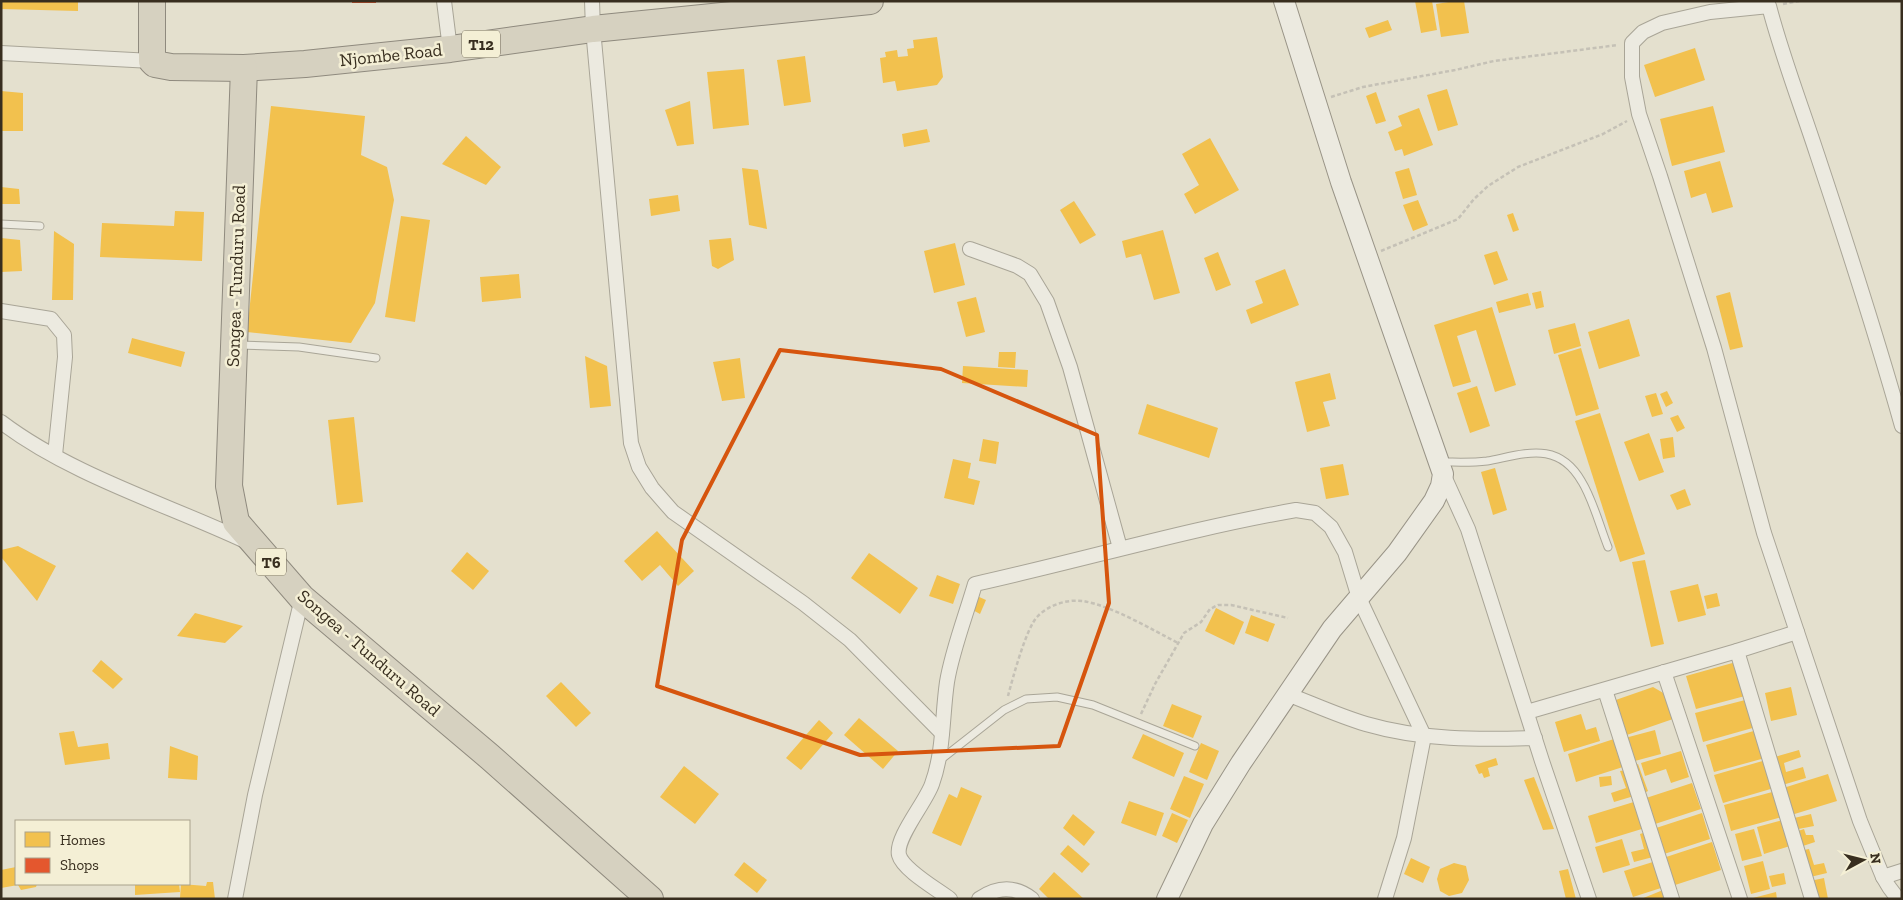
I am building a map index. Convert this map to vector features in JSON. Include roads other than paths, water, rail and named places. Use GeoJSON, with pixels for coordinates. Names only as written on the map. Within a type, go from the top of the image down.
{"type":"FeatureCollection","features":[{"type":"Feature","properties":{"kind":"highway"},"geometry":{"type":"LineString","coordinates":[[152,1],[152,61]]}},
{"type":"Feature","properties":{"kind":"highway","name":"Njombe Road"},"geometry":{"type":"LineString","coordinates":[[152,61],[160,66],[244,68],[305,64],[450,48],[757,6],[870,1]]}},
{"type":"Feature","properties":{"kind":"highway","name":"Songea - Tunduru Road"},"geometry":{"type":"LineString","coordinates":[[244,68],[229,486],[236,522],[302,598],[490,757],[650,899]]}},
{"type":"Feature","properties":{"kind":"street"},"geometry":{"type":"LineString","coordinates":[[444,1],[450,48]]}},
{"type":"Feature","properties":{"kind":"street"},"geometry":{"type":"LineString","coordinates":[[592,1],[592,29],[631,443],[639,467],[652,488],[673,512],[802,603],[850,640],[942,733]]}},
{"type":"Feature","properties":{"kind":"street"},"geometry":{"type":"LineString","coordinates":[[1284,1],[1317,101],[1325,133],[1440,468],[1468,529],[1589,899]]}},
{"type":"Feature","properties":{"kind":"street"},"geometry":{"type":"LineString","coordinates":[[1898,899],[1883,877],[1854,803],[1764,533],[1714,348],[1640,114],[1632,77],[1632,43],[1643,32],[1662,23],[1710,12],[1769,6],[1797,99],[1871,317],[1902,426]]}},
{"type":"Feature","properties":{"kind":"street"},"geometry":{"type":"LineString","coordinates":[[1,53],[152,61]]}},
{"type":"Feature","properties":{"kind":"street"},"geometry":{"type":"LineString","coordinates":[[970,249],[1017,266],[1030,274],[1047,302],[1070,367],[1120,548]]}},
{"type":"Feature","properties":{"kind":"street"},"geometry":{"type":"LineString","coordinates":[[1,311],[51,319],[64,335],[65,357],[56,455]]}},
{"type":"Feature","properties":{"kind":"street"},"geometry":{"type":"LineString","coordinates":[[1,422],[18,434],[93,476],[257,547]]}},
{"type":"Feature","properties":{"kind":"street"},"geometry":{"type":"LineString","coordinates":[[1167,899],[1203,824],[1287,694],[1332,630],[1397,554],[1434,501],[1441,486],[1440,468]]}},
{"type":"Feature","properties":{"kind":"street"},"geometry":{"type":"LineString","coordinates":[[950,899],[904,864],[899,856],[898,847],[900,840],[932,785],[938,762],[947,681],[975,584],[1120,548],[1296,510],[1315,513],[1331,527],[1345,552],[1359,598],[1424,736],[1404,838],[1385,899]]}},
{"type":"Feature","properties":{"kind":"street"},"geometry":{"type":"LineString","coordinates":[[235,899],[255,795],[302,598]]}},
{"type":"Feature","properties":{"kind":"street"},"geometry":{"type":"LineString","coordinates":[[1527,712],[1797,632]]}},
{"type":"Feature","properties":{"kind":"street"},"geometry":{"type":"LineString","coordinates":[[1736,651],[1812,899]]}},
{"type":"Feature","properties":{"kind":"street"},"geometry":{"type":"LineString","coordinates":[[1664,672],[1740,899]]}},
{"type":"Feature","properties":{"kind":"street"},"geometry":{"type":"LineString","coordinates":[[1605,690],[1672,899]]}},
{"type":"Feature","properties":{"kind":"street"},"geometry":{"type":"LineString","coordinates":[[1287,694],[1366,724],[1424,736],[1472,740],[1535,738]]}},
{"type":"Feature","properties":{"kind":"street"},"geometry":{"type":"LineString","coordinates":[[1883,877],[1902,871]]}},
{"type":"Feature","properties":{"kind":"street"},"geometry":{"type":"LineString","coordinates":[[979,899],[988,893],[1003,888],[1025,893],[1032,899]]}},
{"type":"Feature","properties":{"kind":"lane"},"geometry":{"type":"LineString","coordinates":[[1,224],[40,226]]}},
{"type":"Feature","properties":{"kind":"lane"},"geometry":{"type":"LineString","coordinates":[[234,345],[299,347],[376,358]]}},
{"type":"Feature","properties":{"kind":"lane"},"geometry":{"type":"LineString","coordinates":[[1440,468],[1531,453],[1545,452],[1555,456],[1568,466],[1582,482],[1608,546]]}},
{"type":"Feature","properties":{"kind":"lane"},"geometry":{"type":"LineString","coordinates":[[938,762],[1004,710],[1026,699],[1057,697],[1093,705],[1195,746]]}}]}
